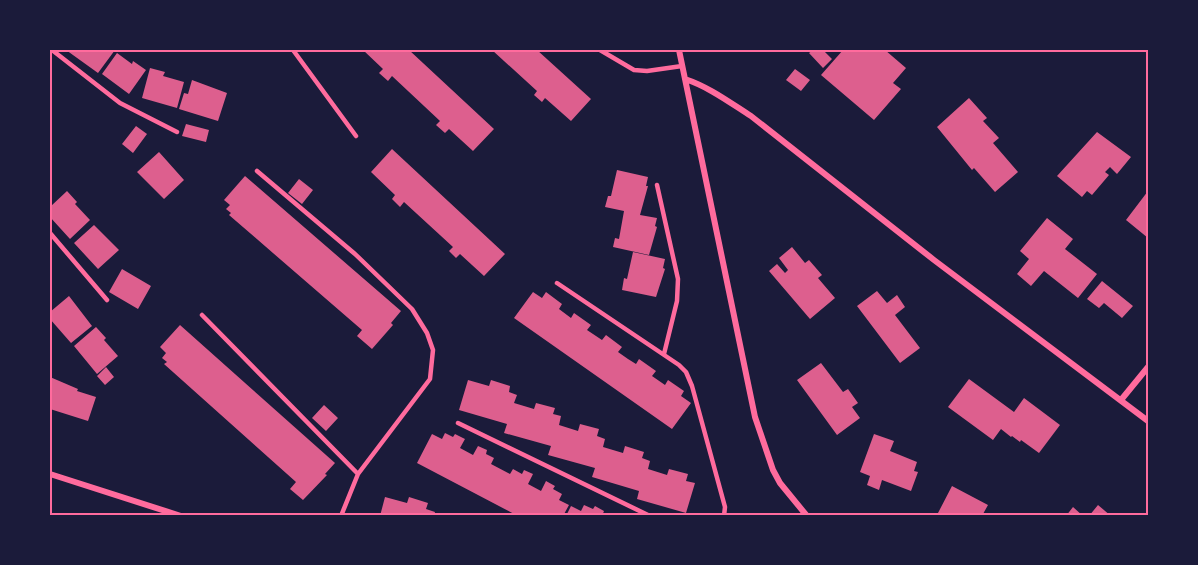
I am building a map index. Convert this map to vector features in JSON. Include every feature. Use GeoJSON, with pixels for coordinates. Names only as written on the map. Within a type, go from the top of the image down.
{"type":"FeatureCollection","features":[{"type":"Feature","properties":{"kind":"street"},"geometry":{"type":"LineString","coordinates":[[679,50],[755,417],[780,483],[807,516]]}},
{"type":"Feature","properties":{"kind":"street"},"geometry":{"type":"LineString","coordinates":[[685,79],[722,96],[751,116],[933,260],[1149,422]]}},
{"type":"Feature","properties":{"kind":"street"},"geometry":{"type":"LineString","coordinates":[[1121,400],[1149,367]]}},
{"type":"Feature","properties":{"kind":"street"},"geometry":{"type":"LineString","coordinates":[[50,474],[181,516]]}},
{"type":"Feature","properties":{"kind":"lane"},"geometry":{"type":"LineString","coordinates":[[52,50],[120,103],[177,132]]}},
{"type":"Feature","properties":{"kind":"lane"},"geometry":{"type":"LineString","coordinates":[[293,50],[356,136]]}},
{"type":"Feature","properties":{"kind":"lane"},"geometry":{"type":"LineString","coordinates":[[600,50],[634,70],[647,71],[682,66]]}},
{"type":"Feature","properties":{"kind":"lane"},"geometry":{"type":"LineString","coordinates":[[257,171],[355,254],[412,309],[427,333],[433,350],[430,378],[358,474],[340,516]]}},
{"type":"Feature","properties":{"kind":"lane"},"geometry":{"type":"LineString","coordinates":[[657,184],[678,279],[677,301],[664,354]]}},
{"type":"Feature","properties":{"kind":"lane"},"geometry":{"type":"LineString","coordinates":[[50,233],[107,300]]}},
{"type":"Feature","properties":{"kind":"lane"},"geometry":{"type":"LineString","coordinates":[[557,283],[664,354],[686,372],[692,386],[724,507],[724,516]]}},
{"type":"Feature","properties":{"kind":"lane"},"geometry":{"type":"LineString","coordinates":[[201,315],[358,474]]}},
{"type":"Feature","properties":{"kind":"lane"},"geometry":{"type":"LineString","coordinates":[[458,423],[650,516]]}},
{"type":"Feature","properties":{"kind":"building"},"geometry":{"type":"Polygon","coordinates":[[[66,50],[115,50],[98,73],[66,50]]]}},
{"type":"Feature","properties":{"kind":"building"},"geometry":{"type":"Polygon","coordinates":[[[363,50],[409,50],[494,129],[473,151],[449,129],[445,133],[436,125],[440,121],[392,76],[388,81],[379,73],[383,69],[363,50]]]}},
{"type":"Feature","properties":{"kind":"building"},"geometry":{"type":"Polygon","coordinates":[[[492,50],[537,50],[591,99],[571,121],[545,98],[542,102],[534,95],[537,91],[492,50]]]}},
{"type":"Feature","properties":{"kind":"building"},"geometry":{"type":"Polygon","coordinates":[[[813,50],[823,50],[832,59],[823,68],[809,53],[813,50]]]}},
{"type":"Feature","properties":{"kind":"building"},"geometry":{"type":"Polygon","coordinates":[[[843,50],[885,50],[906,68],[893,83],[901,89],[874,120],[821,75],[843,50]]]}},
{"type":"Feature","properties":{"kind":"building"},"geometry":{"type":"Polygon","coordinates":[[[117,53],[132,64],[133,61],[146,70],[129,94],[102,74],[117,53]]]}},
{"type":"Feature","properties":{"kind":"building"},"geometry":{"type":"Polygon","coordinates":[[[150,68],[165,72],[163,76],[184,82],[177,108],[142,98],[150,68]]]}},
{"type":"Feature","properties":{"kind":"building"},"geometry":{"type":"Polygon","coordinates":[[[795,69],[810,80],[801,91],[786,80],[795,69]]]}},
{"type":"Feature","properties":{"kind":"building"},"geometry":{"type":"Polygon","coordinates":[[[192,80],[227,93],[218,121],[179,109],[184,93],[188,94],[192,80]]]}},
{"type":"Feature","properties":{"kind":"building"},"geometry":{"type":"Polygon","coordinates":[[[969,98],[987,118],[983,121],[999,138],[993,143],[1018,172],[995,192],[974,168],[972,170],[937,127],[969,98]]]}},
{"type":"Feature","properties":{"kind":"building"},"geometry":{"type":"Polygon","coordinates":[[[186,124],[209,130],[206,142],[182,136],[186,124]]]}},
{"type":"Feature","properties":{"kind":"building"},"geometry":{"type":"Polygon","coordinates":[[[136,126],[147,134],[133,153],[122,144],[136,126]]]}},
{"type":"Feature","properties":{"kind":"building"},"geometry":{"type":"Polygon","coordinates":[[[1097,132],[1131,157],[1117,174],[1110,167],[1105,172],[1109,175],[1092,195],[1087,191],[1082,197],[1057,176],[1097,132]]]}},
{"type":"Feature","properties":{"kind":"building"},"geometry":{"type":"Polygon","coordinates":[[[392,149],[505,254],[484,276],[460,254],[456,258],[449,251],[453,247],[404,202],[400,207],[392,199],[395,195],[371,172],[392,149]]]}},
{"type":"Feature","properties":{"kind":"building"},"geometry":{"type":"Polygon","coordinates":[[[159,152],[184,180],[164,199],[137,172],[159,152]]]}},
{"type":"Feature","properties":{"kind":"building"},"geometry":{"type":"Polygon","coordinates":[[[617,170],[648,177],[646,186],[648,186],[640,215],[657,218],[655,226],[657,227],[649,255],[613,247],[615,238],[619,239],[624,211],[605,207],[608,196],[611,196],[617,170]]]}},
{"type":"Feature","properties":{"kind":"building"},"geometry":{"type":"Polygon","coordinates":[[[245,176],[401,311],[391,323],[393,325],[372,349],[357,336],[362,330],[229,215],[231,213],[226,209],[230,205],[224,200],[245,176]]]}},
{"type":"Feature","properties":{"kind":"building"},"geometry":{"type":"Polygon","coordinates":[[[299,179],[313,190],[302,204],[288,193],[299,179]]]}},
{"type":"Feature","properties":{"kind":"building"},"geometry":{"type":"Polygon","coordinates":[[[67,191],[77,202],[75,204],[90,220],[70,239],[50,217],[50,207],[67,191]]]}},
{"type":"Feature","properties":{"kind":"building"},"geometry":{"type":"Polygon","coordinates":[[[1148,191],[1148,238],[1126,220],[1148,191]]]}},
{"type":"Feature","properties":{"kind":"building"},"geometry":{"type":"Polygon","coordinates":[[[1047,218],[1073,239],[1065,249],[1097,274],[1078,298],[1044,271],[1031,286],[1017,274],[1029,259],[1020,251],[1047,218]]]}},
{"type":"Feature","properties":{"kind":"building"},"geometry":{"type":"Polygon","coordinates":[[[94,225],[119,250],[98,269],[74,243],[94,225]]]}},
{"type":"Feature","properties":{"kind":"building"},"geometry":{"type":"Polygon","coordinates":[[[792,247],[805,263],[809,260],[822,275],[818,278],[835,298],[810,319],[769,271],[777,264],[785,273],[788,270],[779,258],[792,247]]]}},
{"type":"Feature","properties":{"kind":"building"},"geometry":{"type":"Polygon","coordinates":[[[633,252],[665,259],[663,268],[665,269],[656,297],[622,290],[633,252]]]}},
{"type":"Feature","properties":{"kind":"building"},"geometry":{"type":"Polygon","coordinates":[[[122,269],[151,286],[138,309],[109,292],[122,269]]]}},
{"type":"Feature","properties":{"kind":"building"},"geometry":{"type":"Polygon","coordinates":[[[1102,281],[1133,306],[1122,318],[1104,303],[1099,308],[1087,299],[1102,281]]]}},
{"type":"Feature","properties":{"kind":"building"},"geometry":{"type":"Polygon","coordinates":[[[877,291],[887,303],[897,295],[905,307],[895,315],[920,348],[900,363],[857,306],[877,291]]]}},
{"type":"Feature","properties":{"kind":"building"},"geometry":{"type":"Polygon","coordinates":[[[533,292],[542,298],[546,292],[562,304],[559,309],[571,318],[574,313],[591,325],[587,330],[602,340],[606,335],[622,347],[618,352],[636,364],[639,359],[656,371],[652,376],[665,385],[668,380],[684,391],[681,396],[691,403],[672,429],[514,318],[533,292]]]}},
{"type":"Feature","properties":{"kind":"building"},"geometry":{"type":"Polygon","coordinates":[[[69,296],[92,326],[71,343],[50,319],[50,312],[69,296]]]}},
{"type":"Feature","properties":{"kind":"building"},"geometry":{"type":"Polygon","coordinates":[[[180,325],[335,463],[303,500],[290,489],[296,482],[164,364],[167,362],[162,358],[166,353],[160,347],[180,325]]]}},
{"type":"Feature","properties":{"kind":"building"},"geometry":{"type":"Polygon","coordinates":[[[96,327],[118,356],[97,374],[74,346],[96,327]]]}},
{"type":"Feature","properties":{"kind":"building"},"geometry":{"type":"Polygon","coordinates":[[[821,363],[843,392],[848,389],[858,403],[852,407],[860,418],[837,435],[797,380],[821,363]]]}},
{"type":"Feature","properties":{"kind":"building"},"geometry":{"type":"Polygon","coordinates":[[[106,367],[114,377],[105,385],[97,376],[106,367]]]}},
{"type":"Feature","properties":{"kind":"building"},"geometry":{"type":"Polygon","coordinates":[[[50,377],[78,389],[77,391],[96,397],[88,421],[50,409],[50,377]]]}},
{"type":"Feature","properties":{"kind":"building"},"geometry":{"type":"Polygon","coordinates":[[[969,379],[1014,412],[1024,398],[1060,425],[1039,453],[1001,429],[993,440],[948,407],[969,379]]]}},
{"type":"Feature","properties":{"kind":"building"},"geometry":{"type":"Polygon","coordinates":[[[468,380],[489,386],[491,380],[510,386],[509,392],[517,395],[514,403],[534,409],[536,403],[555,408],[553,414],[561,416],[559,425],[578,431],[580,424],[599,429],[597,436],[605,439],[603,447],[623,453],[625,446],[644,452],[642,458],[650,461],[648,469],[667,475],[669,469],[688,474],[686,481],[695,483],[686,513],[637,499],[639,491],[592,477],[595,468],[548,455],[551,446],[504,433],[507,424],[459,410],[468,380]]]}},
{"type":"Feature","properties":{"kind":"building"},"geometry":{"type":"Polygon","coordinates":[[[324,405],[338,418],[326,431],[312,418],[324,405]]]}},
{"type":"Feature","properties":{"kind":"building"},"geometry":{"type":"Polygon","coordinates":[[[445,433],[453,437],[455,434],[465,439],[460,448],[473,455],[478,446],[487,450],[486,454],[494,458],[491,464],[510,474],[513,469],[522,474],[524,470],[533,474],[528,484],[541,491],[546,481],[555,486],[553,489],[562,494],[559,500],[569,505],[563,516],[518,516],[417,463],[432,434],[442,439],[445,433]]]}},
{"type":"Feature","properties":{"kind":"building"},"geometry":{"type":"Polygon","coordinates":[[[874,434],[894,441],[890,451],[917,462],[914,471],[918,472],[911,491],[882,480],[879,490],[867,485],[870,476],[860,472],[874,434]]]}},
{"type":"Feature","properties":{"kind":"building"},"geometry":{"type":"Polygon","coordinates":[[[952,486],[988,505],[983,514],[986,516],[943,516],[938,513],[952,486]]]}},
{"type":"Feature","properties":{"kind":"building"},"geometry":{"type":"Polygon","coordinates":[[[385,497],[407,503],[409,497],[428,503],[426,509],[435,512],[434,516],[380,516],[385,497]]]}},
{"type":"Feature","properties":{"kind":"building"},"geometry":{"type":"Polygon","coordinates":[[[584,505],[593,509],[595,506],[604,511],[602,516],[566,516],[571,506],[581,511],[584,505]]]}},
{"type":"Feature","properties":{"kind":"building"},"geometry":{"type":"Polygon","coordinates":[[[1098,505],[1111,516],[1089,516],[1098,505]]]}},
{"type":"Feature","properties":{"kind":"building"},"geometry":{"type":"Polygon","coordinates":[[[1073,507],[1083,516],[1066,516],[1073,507]]]}}]}
